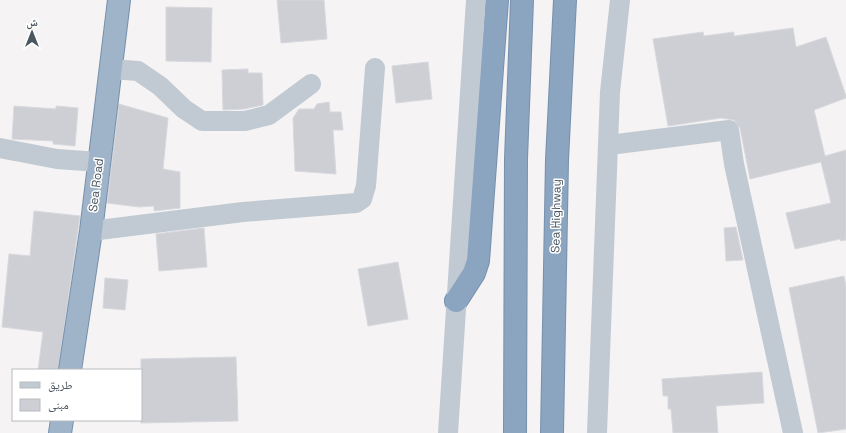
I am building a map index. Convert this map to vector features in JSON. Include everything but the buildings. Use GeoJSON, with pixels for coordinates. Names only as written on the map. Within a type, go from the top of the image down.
{"type":"FeatureCollection","features":[{"type":"Feature","properties":{"kind":"highway","name":"Sea Road"},"geometry":{"type":"LineString","coordinates":[[70,369],[91,231],[119,0]]}},
{"type":"Feature","properties":{"kind":"highway"},"geometry":{"type":"LineString","coordinates":[[456,301],[474,273],[478,261],[497,0]]}},
{"type":"Feature","properties":{"kind":"highway"},"geometry":{"type":"LineString","coordinates":[[515,433],[516,159],[522,0]]}},
{"type":"Feature","properties":{"kind":"highway","name":"Sea Highway"},"geometry":{"type":"LineString","coordinates":[[552,433],[557,160],[565,0]]}},
{"type":"Feature","properties":{"kind":"highway"},"geometry":{"type":"LineString","coordinates":[[553,384],[559,433]]}},
{"type":"Feature","properties":{"kind":"highway"},"geometry":{"type":"LineString","coordinates":[[60,433],[62,421]]}},
{"type":"Feature","properties":{"kind":"street"},"geometry":{"type":"LineString","coordinates":[[448,433],[476,0]]}},
{"type":"Feature","properties":{"kind":"street"},"geometry":{"type":"LineString","coordinates":[[597,433],[610,92],[620,0]]}},
{"type":"Feature","properties":{"kind":"street"},"geometry":{"type":"LineString","coordinates":[[91,231],[243,212],[356,203],[362,199],[365,193],[375,68]]}},
{"type":"Feature","properties":{"kind":"street"},"geometry":{"type":"LineString","coordinates":[[111,69],[138,71],[160,86],[184,109],[202,121],[245,121],[269,115],[311,84]]}},
{"type":"Feature","properties":{"kind":"street"},"geometry":{"type":"LineString","coordinates":[[609,145],[729,130],[734,164],[793,433]]}},
{"type":"Feature","properties":{"kind":"street"},"geometry":{"type":"LineString","coordinates":[[0,148],[57,159],[99,162]]}}]}
